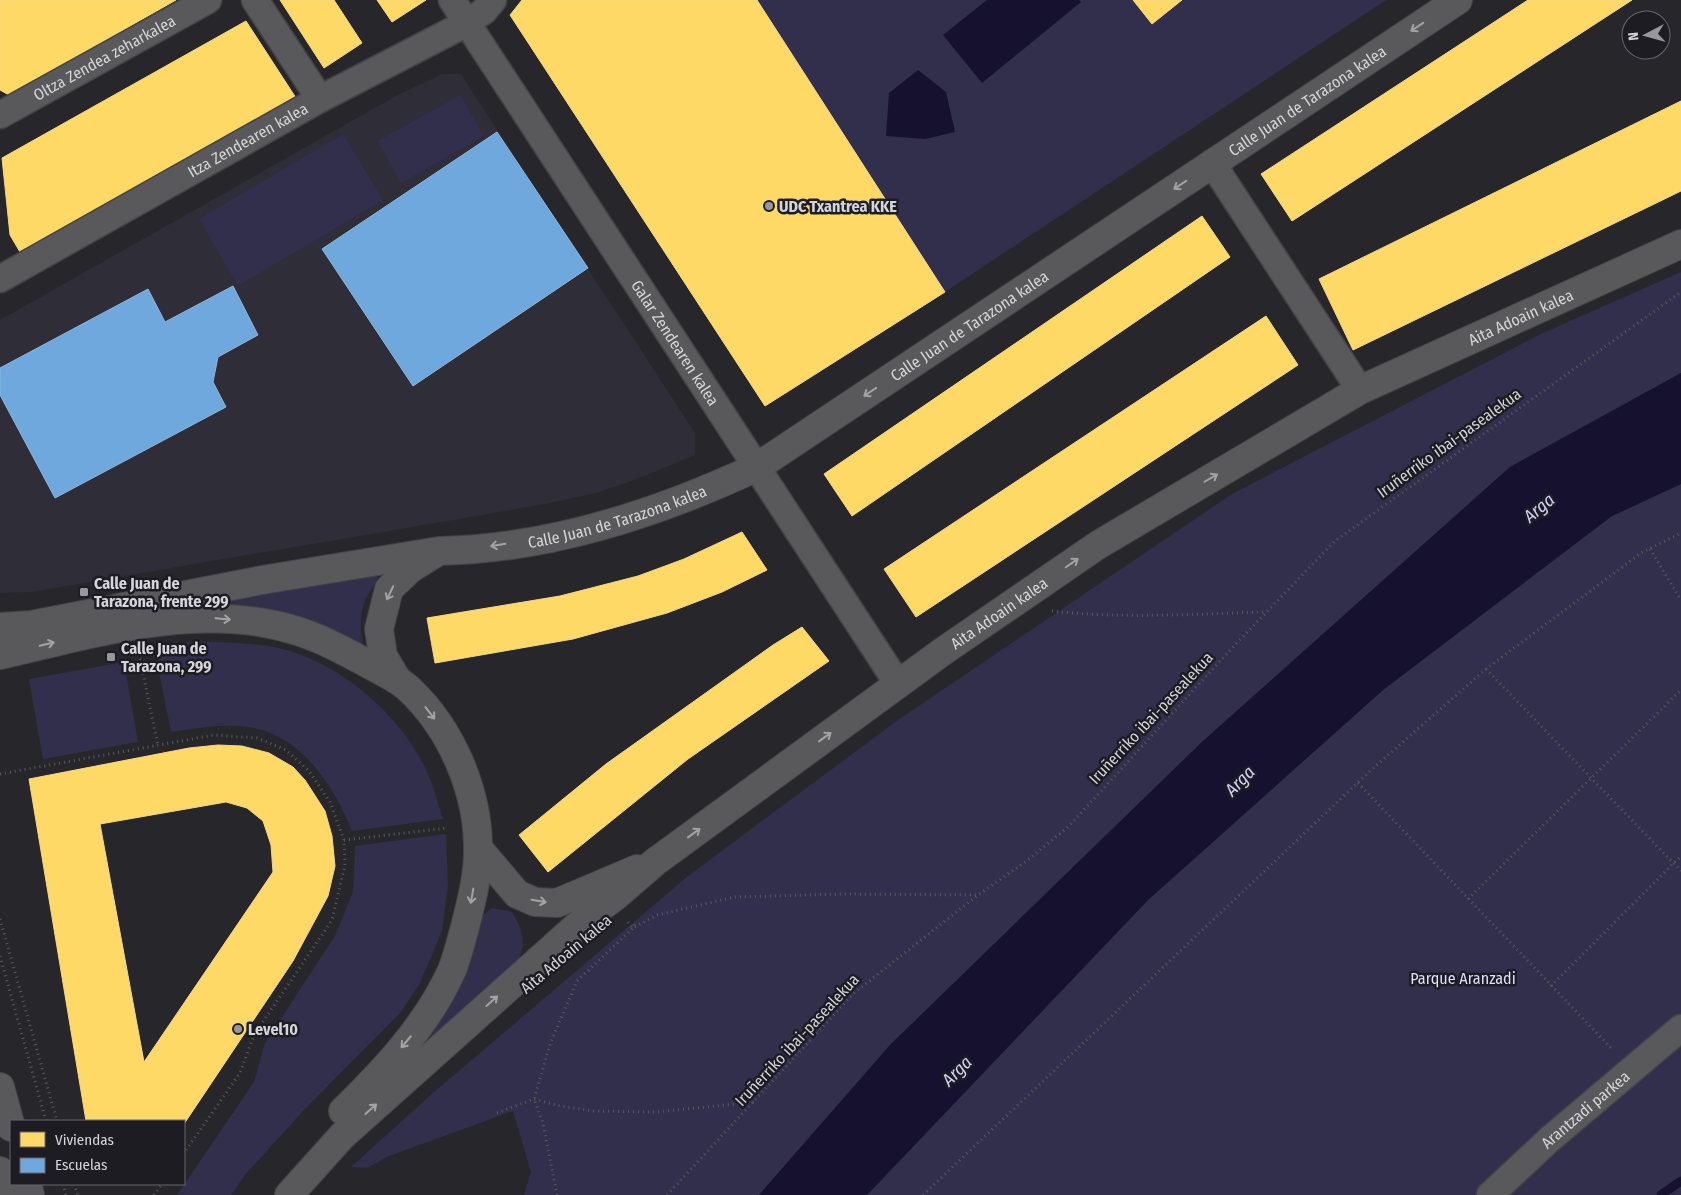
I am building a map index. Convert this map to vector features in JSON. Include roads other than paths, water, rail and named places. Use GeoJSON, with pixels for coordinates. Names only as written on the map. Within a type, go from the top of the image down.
{"type":"FeatureCollection","features":[{"type":"Feature","properties":{"kind":"street","name":"Oltza Zendea zeharkalea"},"geometry":{"type":"LineString","coordinates":[[0,115],[208,0]]}},
{"type":"Feature","properties":{"kind":"street"},"geometry":{"type":"LineString","coordinates":[[254,0],[320,99]]}},
{"type":"Feature","properties":{"kind":"street","name":"Galar Zendearen kalea"},"geometry":{"type":"LineString","coordinates":[[452,0],[898,684]]}},
{"type":"Feature","properties":{"kind":"street","name":"Itza Zendearen kalea"},"geometry":{"type":"LineString","coordinates":[[0,279],[320,99],[467,23],[484,11],[493,0]]}},
{"type":"Feature","properties":{"kind":"street","name":"Calle Juan de Tarazona kalea"},"geometry":{"type":"LineString","coordinates":[[0,627],[31,625],[262,580],[439,551],[464,551],[565,535],[702,493],[757,467],[1458,0]]}},
{"type":"Feature","properties":{"kind":"street"},"geometry":{"type":"LineString","coordinates":[[1212,164],[1360,390]]}},
{"type":"Feature","properties":{"kind":"street","name":"Aita Adoain kalea"},"geometry":{"type":"LineString","coordinates":[[289,1195],[342,1136],[401,1082],[585,919],[618,895],[655,862],[898,684],[1098,545],[1360,390],[1681,244]]}},
{"type":"Feature","properties":{"kind":"street"},"geometry":{"type":"LineString","coordinates":[[396,678],[383,656],[379,629],[389,589],[410,569],[439,551]]}},
{"type":"Feature","properties":{"kind":"street"},"geometry":{"type":"LineString","coordinates":[[0,655],[92,634],[174,621],[217,618],[274,625],[326,640],[396,678],[410,689],[432,714],[458,756],[475,819],[478,848],[472,898],[452,970],[424,1021],[371,1083],[317,1137],[268,1195]]}},
{"type":"Feature","properties":{"kind":"street","name":"Aita Adoain kalea"},"geometry":{"type":"LineString","coordinates":[[478,848],[518,894],[535,902],[557,903],[655,862]]}},
{"type":"Feature","properties":{"kind":"street","name":"Arantzadi parkea"},"geometry":{"type":"LineString","coordinates":[[1490,1195],[1550,1139],[1681,1028]]}},
{"type":"Feature","properties":{"kind":"street"},"geometry":{"type":"LineString","coordinates":[[0,1087],[10,1123]]}},
{"type":"Feature","properties":{"kind":"street"},"geometry":{"type":"LineString","coordinates":[[0,1171],[7,1195]]}},
{"type":"Feature","properties":{"kind":"water"},"geometry":{"type":"Polygon","coordinates":[[[987,0],[1079,0],[1081,2],[982,83],[943,35],[987,0]]]}},
{"type":"Feature","properties":{"kind":"water"},"geometry":{"type":"Polygon","coordinates":[[[918,70],[946,92],[955,132],[925,139],[886,136],[889,93],[918,70]]]}},
{"type":"Feature","properties":{"kind":"water","name":"Arga"},"geometry":{"type":"Polygon","coordinates":[[[1681,373],[1681,484],[1612,516],[1383,690],[1148,900],[867,1195],[759,1195],[890,1045],[1203,741],[1510,467],[1681,373]]]}},
{"type":"Feature","properties":{"kind":"waterway"},"geometry":{"type":"LineString","coordinates":[[1661,1195],[1681,1181]]}},
{"type":"Feature","properties":{"kind":"place","name":"UDC Txantrea KKE"},"geometry":{"type":"Point","coordinates":[769,206]}},
{"type":"Feature","properties":{"kind":"place","name":"Calle Juan de Tarazona, frente 299"},"geometry":{"type":"Point","coordinates":[84,592]}},
{"type":"Feature","properties":{"kind":"place","name":"Calle Juan de Tarazona, 299"},"geometry":{"type":"Point","coordinates":[111,657]}},
{"type":"Feature","properties":{"kind":"place","name":"Level10"},"geometry":{"type":"Point","coordinates":[238,1029]}},
{"type":"Feature","properties":{"kind":"park label","name":"Parque Aranzadi"},"geometry":{"type":"Point","coordinates":[1463,978]}}]}
